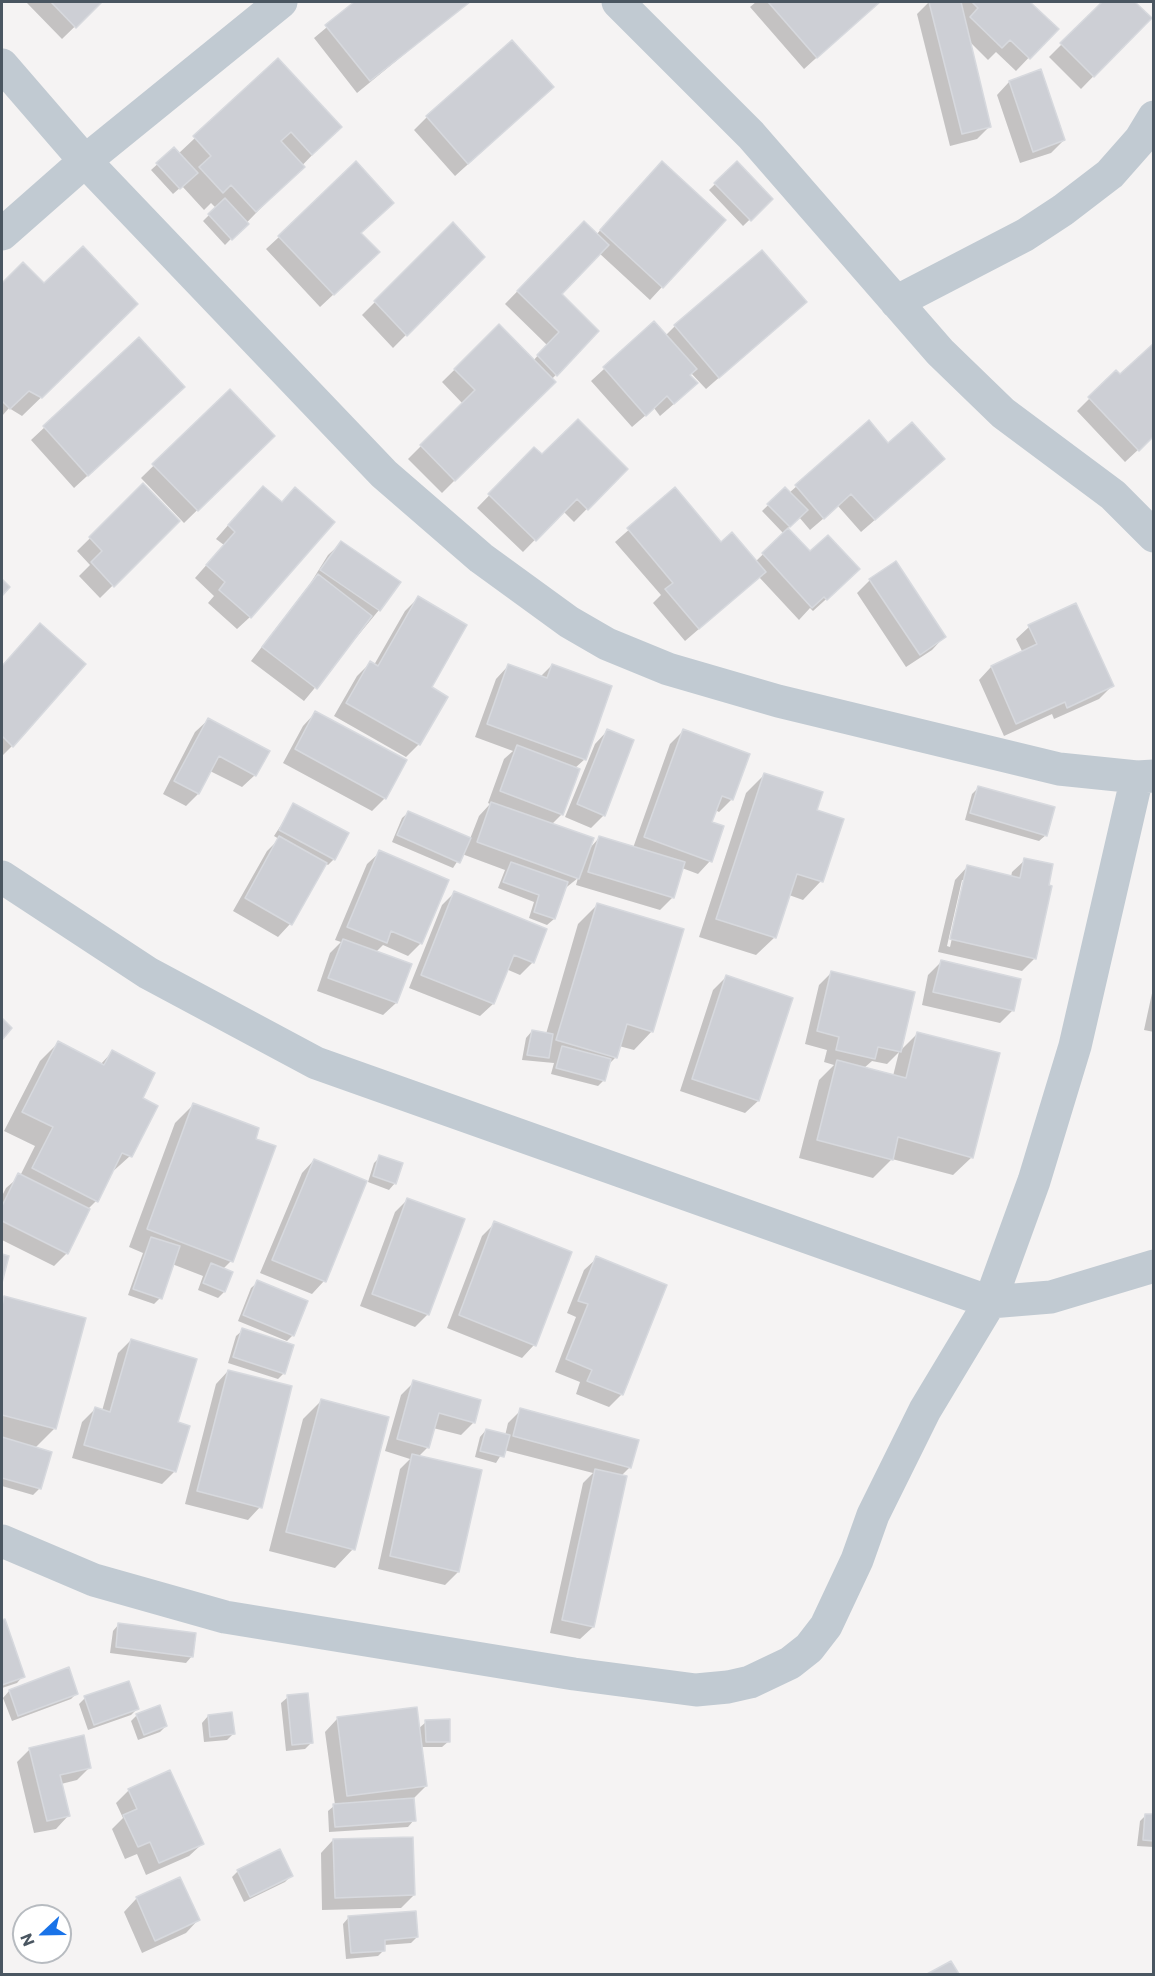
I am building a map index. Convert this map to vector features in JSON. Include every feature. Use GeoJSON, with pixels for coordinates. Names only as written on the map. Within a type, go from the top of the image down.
{"type":"FeatureCollection","features":[{"type":"Feature","properties":{"kind":"street"},"geometry":{"type":"LineString","coordinates":[[2,234],[85,161],[281,2]]}},
{"type":"Feature","properties":{"kind":"street"},"geometry":{"type":"LineString","coordinates":[[618,2],[751,135],[940,351],[1003,413],[1113,495],[1154,536]]}},
{"type":"Feature","properties":{"kind":"street"},"geometry":{"type":"LineString","coordinates":[[2,64],[85,161],[384,474],[481,558],[569,622],[607,644],[668,669],[778,701],[1059,769],[1145,777],[1075,1046],[1034,1181],[990,1302],[925,1410],[873,1515],[857,1560],[826,1626],[809,1648],[790,1663],[772,1674],[728,1687],[696,1690],[647,1685],[225,1617],[94,1580],[2,1541]]}},
{"type":"Feature","properties":{"kind":"street"},"geometry":{"type":"LineString","coordinates":[[896,302],[1025,235],[1064,210],[1110,174],[1140,140],[1154,117]]}},
{"type":"Feature","properties":{"kind":"street"},"geometry":{"type":"LineString","coordinates":[[2,878],[148,973],[316,1063],[990,1302],[1051,1296],[1154,1266]]}},
{"type":"Feature","properties":{"kind":"building"},"geometry":{"type":"Polygon","coordinates":[[[51,2],[102,2],[76,28],[51,2]]]}},
{"type":"Feature","properties":{"kind":"building"},"geometry":{"type":"Polygon","coordinates":[[[354,2],[470,2],[370,81],[325,25],[354,2]]]}},
{"type":"Feature","properties":{"kind":"building"},"geometry":{"type":"Polygon","coordinates":[[[768,2],[880,2],[817,58],[768,2]]]}},
{"type":"Feature","properties":{"kind":"building"},"geometry":{"type":"Polygon","coordinates":[[[929,2],[961,2],[991,127],[962,134],[929,2]]]}},
{"type":"Feature","properties":{"kind":"building"},"geometry":{"type":"Polygon","coordinates":[[[972,2],[1030,2],[1059,29],[1030,59],[1010,40],[1002,48],[970,17],[978,8],[972,2]]]}},
{"type":"Feature","properties":{"kind":"building"},"geometry":{"type":"Polygon","coordinates":[[[1102,2],[1135,2],[1152,18],[1094,77],[1060,43],[1102,2]]]}},
{"type":"Feature","properties":{"kind":"building"},"geometry":{"type":"Polygon","coordinates":[[[512,40],[554,87],[468,164],[426,116],[512,40]]]}},
{"type":"Feature","properties":{"kind":"building"},"geometry":{"type":"Polygon","coordinates":[[[278,58],[342,127],[312,155],[291,132],[281,141],[305,167],[256,212],[231,185],[223,193],[199,167],[211,156],[193,136],[278,58]]]}},
{"type":"Feature","properties":{"kind":"building"},"geometry":{"type":"Polygon","coordinates":[[[1041,69],[1065,140],[1033,152],[1009,81],[1041,69]]]}},
{"type":"Feature","properties":{"kind":"building"},"geometry":{"type":"Polygon","coordinates":[[[174,147],[198,173],[180,189],[156,163],[174,147]]]}},
{"type":"Feature","properties":{"kind":"building"},"geometry":{"type":"Polygon","coordinates":[[[356,161],[394,203],[361,233],[380,252],[334,295],[278,236],[356,161]]]}},
{"type":"Feature","properties":{"kind":"building"},"geometry":{"type":"Polygon","coordinates":[[[662,161],[726,220],[663,288],[600,230],[662,161]]]}},
{"type":"Feature","properties":{"kind":"building"},"geometry":{"type":"Polygon","coordinates":[[[737,161],[773,199],[751,221],[714,183],[737,161]]]}},
{"type":"Feature","properties":{"kind":"building"},"geometry":{"type":"Polygon","coordinates":[[[225,198],[249,224],[232,240],[208,214],[225,198]]]}},
{"type":"Feature","properties":{"kind":"building"},"geometry":{"type":"Polygon","coordinates":[[[584,221],[609,245],[562,294],[599,331],[557,376],[537,355],[559,332],[517,291],[584,221]]]}},
{"type":"Feature","properties":{"kind":"building"},"geometry":{"type":"Polygon","coordinates":[[[453,222],[485,257],[407,336],[374,301],[453,222]]]}},
{"type":"Feature","properties":{"kind":"building"},"geometry":{"type":"Polygon","coordinates":[[[83,246],[138,304],[42,398],[29,391],[10,409],[2,401],[2,283],[23,262],[44,283],[83,246]]]}},
{"type":"Feature","properties":{"kind":"building"},"geometry":{"type":"Polygon","coordinates":[[[762,250],[807,302],[719,378],[674,325],[762,250]]]}},
{"type":"Feature","properties":{"kind":"building"},"geometry":{"type":"Polygon","coordinates":[[[654,321],[697,369],[690,375],[698,383],[674,404],[667,396],[646,416],[603,367],[654,321]]]}},
{"type":"Feature","properties":{"kind":"building"},"geometry":{"type":"Polygon","coordinates":[[[499,324],[556,382],[455,481],[420,445],[475,390],[454,369],[499,324]]]}},
{"type":"Feature","properties":{"kind":"building"},"geometry":{"type":"Polygon","coordinates":[[[139,337],[185,387],[88,476],[43,426],[139,337]]]}},
{"type":"Feature","properties":{"kind":"building"},"geometry":{"type":"Polygon","coordinates":[[[1154,343],[1154,436],[1139,451],[1088,397],[1116,370],[1120,374],[1154,343]]]}},
{"type":"Feature","properties":{"kind":"building"},"geometry":{"type":"Polygon","coordinates":[[[230,389],[275,436],[198,511],[152,464],[230,389]]]}},
{"type":"Feature","properties":{"kind":"building"},"geometry":{"type":"Polygon","coordinates":[[[578,419],[628,469],[588,510],[577,499],[536,541],[488,494],[534,447],[542,454],[578,419]]]}},
{"type":"Feature","properties":{"kind":"building"},"geometry":{"type":"Polygon","coordinates":[[[869,420],[888,443],[912,422],[945,459],[875,520],[851,494],[824,519],[795,485],[869,420]]]}},
{"type":"Feature","properties":{"kind":"building"},"geometry":{"type":"Polygon","coordinates":[[[143,483],[180,521],[114,587],[91,562],[102,551],[89,537],[143,483]]]}},
{"type":"Feature","properties":{"kind":"building"},"geometry":{"type":"Polygon","coordinates":[[[263,486],[282,502],[295,487],[335,522],[251,618],[219,590],[225,582],[206,565],[235,532],[228,525],[263,486]]]}},
{"type":"Feature","properties":{"kind":"building"},"geometry":{"type":"Polygon","coordinates":[[[675,487],[721,542],[732,532],[766,572],[699,629],[665,589],[673,583],[627,528],[675,487]]]}},
{"type":"Feature","properties":{"kind":"building"},"geometry":{"type":"Polygon","coordinates":[[[785,487],[808,510],[790,527],[767,504],[785,487]]]}},
{"type":"Feature","properties":{"kind":"building"},"geometry":{"type":"Polygon","coordinates":[[[788,528],[810,551],[828,535],[860,569],[827,600],[824,597],[812,608],[762,553],[788,528]]]}},
{"type":"Feature","properties":{"kind":"building"},"geometry":{"type":"Polygon","coordinates":[[[341,541],[401,582],[380,611],[320,570],[341,541]]]}},
{"type":"Feature","properties":{"kind":"building"},"geometry":{"type":"Polygon","coordinates":[[[896,561],[946,637],[920,655],[869,579],[896,561]]]}},
{"type":"Feature","properties":{"kind":"building"},"geometry":{"type":"Polygon","coordinates":[[[318,574],[372,616],[317,689],[262,647],[318,574]]]}},
{"type":"Feature","properties":{"kind":"building"},"geometry":{"type":"Polygon","coordinates":[[[2,579],[10,587],[2,596],[2,579]]]}},
{"type":"Feature","properties":{"kind":"building"},"geometry":{"type":"Polygon","coordinates":[[[418,596],[467,625],[432,687],[448,697],[420,745],[346,703],[370,661],[378,666],[418,596]]]}},
{"type":"Feature","properties":{"kind":"building"},"geometry":{"type":"Polygon","coordinates":[[[1076,603],[1114,686],[1067,708],[1065,702],[1016,724],[991,666],[1037,644],[1028,625],[1076,603]]]}},
{"type":"Feature","properties":{"kind":"building"},"geometry":{"type":"Polygon","coordinates":[[[40,623],[86,664],[13,747],[2,736],[2,666],[40,623]]]}},
{"type":"Feature","properties":{"kind":"building"},"geometry":{"type":"Polygon","coordinates":[[[508,664],[547,678],[552,664],[612,686],[586,760],[487,724],[508,664]]]}},
{"type":"Feature","properties":{"kind":"building"},"geometry":{"type":"Polygon","coordinates":[[[315,711],[407,760],[386,799],[295,749],[315,711]]]}},
{"type":"Feature","properties":{"kind":"building"},"geometry":{"type":"Polygon","coordinates":[[[208,718],[270,751],[256,776],[219,756],[199,794],[174,781],[208,718]]]}},
{"type":"Feature","properties":{"kind":"building"},"geometry":{"type":"Polygon","coordinates":[[[607,729],[634,740],[605,816],[577,804],[607,729]]]}},
{"type":"Feature","properties":{"kind":"building"},"geometry":{"type":"Polygon","coordinates":[[[683,729],[750,754],[733,800],[722,796],[712,822],[724,826],[712,862],[644,837],[683,729]]]}},
{"type":"Feature","properties":{"kind":"building"},"geometry":{"type":"Polygon","coordinates":[[[517,745],[580,769],[563,815],[500,791],[517,745]]]}},
{"type":"Feature","properties":{"kind":"building"},"geometry":{"type":"Polygon","coordinates":[[[764,773],[823,792],[817,810],[844,819],[823,882],[797,874],[776,938],[716,919],[764,773]]]}},
{"type":"Feature","properties":{"kind":"building"},"geometry":{"type":"Polygon","coordinates":[[[978,786],[1055,807],[1047,836],[970,813],[978,786]]]}},
{"type":"Feature","properties":{"kind":"building"},"geometry":{"type":"Polygon","coordinates":[[[491,802],[594,838],[579,879],[477,842],[491,802]]]}},
{"type":"Feature","properties":{"kind":"building"},"geometry":{"type":"Polygon","coordinates":[[[293,803],[349,833],[335,860],[279,830],[293,803]]]}},
{"type":"Feature","properties":{"kind":"building"},"geometry":{"type":"Polygon","coordinates":[[[408,811],[471,838],[460,863],[397,835],[408,811]]]}},
{"type":"Feature","properties":{"kind":"building"},"geometry":{"type":"Polygon","coordinates":[[[279,836],[327,863],[292,925],[245,898],[279,836]]]}},
{"type":"Feature","properties":{"kind":"building"},"geometry":{"type":"Polygon","coordinates":[[[599,836],[685,862],[674,898],[588,872],[599,836]]]}},
{"type":"Feature","properties":{"kind":"building"},"geometry":{"type":"Polygon","coordinates":[[[379,850],[449,880],[422,944],[391,931],[387,943],[347,927],[379,850]]]}},
{"type":"Feature","properties":{"kind":"building"},"geometry":{"type":"Polygon","coordinates":[[[1024,858],[1053,864],[1049,885],[1052,886],[1036,959],[950,939],[967,865],[1020,878],[1024,858]]]}},
{"type":"Feature","properties":{"kind":"building"},"geometry":{"type":"Polygon","coordinates":[[[511,862],[568,882],[555,919],[534,912],[539,895],[503,882],[511,862]]]}},
{"type":"Feature","properties":{"kind":"building"},"geometry":{"type":"Polygon","coordinates":[[[454,891],[547,929],[534,963],[514,955],[494,1004],[421,975],[454,891]]]}},
{"type":"Feature","properties":{"kind":"building"},"geometry":{"type":"Polygon","coordinates":[[[597,903],[684,929],[653,1032],[627,1024],[617,1058],[556,1040],[597,903]]]}},
{"type":"Feature","properties":{"kind":"building"},"geometry":{"type":"Polygon","coordinates":[[[343,939],[412,964],[397,1003],[328,978],[343,939]]]}},
{"type":"Feature","properties":{"kind":"building"},"geometry":{"type":"Polygon","coordinates":[[[941,960],[1021,979],[1014,1011],[933,992],[941,960]]]}},
{"type":"Feature","properties":{"kind":"building"},"geometry":{"type":"Polygon","coordinates":[[[831,971],[915,992],[901,1052],[878,1047],[875,1059],[836,1050],[839,1037],[817,1031],[831,971]]]}},
{"type":"Feature","properties":{"kind":"building"},"geometry":{"type":"Polygon","coordinates":[[[726,975],[793,998],[759,1101],[692,1079],[726,975]]]}},
{"type":"Feature","properties":{"kind":"building"},"geometry":{"type":"Polygon","coordinates":[[[2,1018],[12,1028],[2,1040],[2,1018]]]}},
{"type":"Feature","properties":{"kind":"building"},"geometry":{"type":"Polygon","coordinates":[[[532,1030],[553,1034],[549,1058],[527,1055],[532,1030]]]}},
{"type":"Feature","properties":{"kind":"building"},"geometry":{"type":"Polygon","coordinates":[[[917,1032],[1000,1053],[973,1158],[898,1137],[893,1160],[817,1140],[837,1060],[906,1078],[917,1032]]]}},
{"type":"Feature","properties":{"kind":"building"},"geometry":{"type":"Polygon","coordinates":[[[58,1041],[104,1065],[112,1050],[155,1073],[143,1098],[158,1106],[132,1157],[122,1153],[98,1202],[32,1168],[53,1127],[22,1112],[58,1041]]]}},
{"type":"Feature","properties":{"kind":"building"},"geometry":{"type":"Polygon","coordinates":[[[562,1046],[611,1059],[605,1081],[556,1068],[562,1046]]]}},
{"type":"Feature","properties":{"kind":"building"},"geometry":{"type":"Polygon","coordinates":[[[193,1103],[259,1128],[256,1139],[276,1146],[233,1262],[147,1229],[193,1103]]]}},
{"type":"Feature","properties":{"kind":"building"},"geometry":{"type":"Polygon","coordinates":[[[379,1155],[403,1163],[396,1184],[373,1176],[379,1155]]]}},
{"type":"Feature","properties":{"kind":"building"},"geometry":{"type":"Polygon","coordinates":[[[314,1159],[367,1181],[326,1282],[272,1260],[314,1159]]]}},
{"type":"Feature","properties":{"kind":"building"},"geometry":{"type":"Polygon","coordinates":[[[18,1173],[90,1209],[68,1254],[2,1221],[2,1206],[18,1173]]]}},
{"type":"Feature","properties":{"kind":"building"},"geometry":{"type":"Polygon","coordinates":[[[407,1198],[465,1219],[429,1315],[372,1294],[407,1198]]]}},
{"type":"Feature","properties":{"kind":"building"},"geometry":{"type":"Polygon","coordinates":[[[494,1221],[572,1252],[536,1346],[459,1315],[494,1221]]]}},
{"type":"Feature","properties":{"kind":"building"},"geometry":{"type":"Polygon","coordinates":[[[151,1237],[180,1246],[162,1299],[133,1289],[151,1237]]]}},
{"type":"Feature","properties":{"kind":"building"},"geometry":{"type":"Polygon","coordinates":[[[2,1254],[9,1256],[2,1283],[2,1254]]]}},
{"type":"Feature","properties":{"kind":"building"},"geometry":{"type":"Polygon","coordinates":[[[596,1256],[667,1285],[623,1395],[587,1381],[592,1370],[566,1359],[588,1304],[578,1301],[596,1256]]]}},
{"type":"Feature","properties":{"kind":"building"},"geometry":{"type":"Polygon","coordinates":[[[211,1263],[233,1272],[225,1292],[203,1283],[211,1263]]]}},
{"type":"Feature","properties":{"kind":"building"},"geometry":{"type":"Polygon","coordinates":[[[257,1280],[308,1301],[294,1336],[243,1315],[257,1280]]]}},
{"type":"Feature","properties":{"kind":"building"},"geometry":{"type":"Polygon","coordinates":[[[4,1296],[86,1318],[56,1429],[2,1415],[2,1306],[4,1296]]]}},
{"type":"Feature","properties":{"kind":"building"},"geometry":{"type":"Polygon","coordinates":[[[242,1328],[294,1345],[285,1374],[233,1357],[242,1328]]]}},
{"type":"Feature","properties":{"kind":"building"},"geometry":{"type":"Polygon","coordinates":[[[131,1339],[197,1359],[178,1422],[190,1426],[176,1472],[84,1445],[95,1407],[110,1412],[131,1339]]]}},
{"type":"Feature","properties":{"kind":"building"},"geometry":{"type":"Polygon","coordinates":[[[228,1370],[292,1386],[262,1508],[197,1491],[228,1370]]]}},
{"type":"Feature","properties":{"kind":"building"},"geometry":{"type":"Polygon","coordinates":[[[413,1380],[481,1400],[475,1423],[439,1413],[429,1448],[397,1439],[413,1380]]]}},
{"type":"Feature","properties":{"kind":"building"},"geometry":{"type":"Polygon","coordinates":[[[321,1399],[389,1417],[355,1550],[286,1532],[321,1399]]]}},
{"type":"Feature","properties":{"kind":"building"},"geometry":{"type":"Polygon","coordinates":[[[520,1408],[639,1440],[631,1468],[513,1436],[520,1408]]]}},
{"type":"Feature","properties":{"kind":"building"},"geometry":{"type":"Polygon","coordinates":[[[486,1429],[510,1435],[504,1457],[480,1451],[486,1429]]]}},
{"type":"Feature","properties":{"kind":"building"},"geometry":{"type":"Polygon","coordinates":[[[2,1437],[52,1452],[41,1489],[2,1478],[2,1437]]]}},
{"type":"Feature","properties":{"kind":"building"},"geometry":{"type":"Polygon","coordinates":[[[412,1454],[482,1470],[459,1572],[390,1556],[412,1454]]]}},
{"type":"Feature","properties":{"kind":"building"},"geometry":{"type":"Polygon","coordinates":[[[595,1469],[627,1476],[594,1627],[562,1620],[595,1469]]]}},
{"type":"Feature","properties":{"kind":"building"},"geometry":{"type":"Polygon","coordinates":[[[5,1619],[25,1677],[2,1685],[2,1620],[5,1619]]]}},
{"type":"Feature","properties":{"kind":"building"},"geometry":{"type":"Polygon","coordinates":[[[118,1623],[196,1633],[193,1657],[116,1647],[118,1623]]]}},
{"type":"Feature","properties":{"kind":"building"},"geometry":{"type":"Polygon","coordinates":[[[69,1667],[78,1694],[18,1716],[9,1690],[69,1667]]]}},
{"type":"Feature","properties":{"kind":"building"},"geometry":{"type":"Polygon","coordinates":[[[129,1681],[139,1709],[94,1725],[84,1696],[129,1681]]]}},
{"type":"Feature","properties":{"kind":"building"},"geometry":{"type":"Polygon","coordinates":[[[308,1693],[313,1743],[292,1745],[287,1695],[308,1693]]]}},
{"type":"Feature","properties":{"kind":"building"},"geometry":{"type":"Polygon","coordinates":[[[160,1705],[167,1726],[144,1735],[136,1714],[160,1705]]]}},
{"type":"Feature","properties":{"kind":"building"},"geometry":{"type":"Polygon","coordinates":[[[417,1707],[427,1786],[347,1796],[337,1717],[417,1707]]]}},
{"type":"Feature","properties":{"kind":"building"},"geometry":{"type":"Polygon","coordinates":[[[232,1712],[235,1734],[210,1737],[208,1715],[232,1712]]]}},
{"type":"Feature","properties":{"kind":"building"},"geometry":{"type":"Polygon","coordinates":[[[450,1719],[450,1742],[426,1742],[425,1720],[450,1719]]]}},
{"type":"Feature","properties":{"kind":"building"},"geometry":{"type":"Polygon","coordinates":[[[84,1735],[91,1768],[60,1775],[70,1816],[47,1821],[29,1748],[84,1735]]]}},
{"type":"Feature","properties":{"kind":"building"},"geometry":{"type":"Polygon","coordinates":[[[170,1770],[204,1844],[159,1863],[150,1842],[138,1847],[123,1815],[137,1809],[128,1789],[170,1770]]]}},
{"type":"Feature","properties":{"kind":"building"},"geometry":{"type":"Polygon","coordinates":[[[414,1798],[416,1821],[335,1827],[333,1804],[414,1798]]]}},
{"type":"Feature","properties":{"kind":"building"},"geometry":{"type":"Polygon","coordinates":[[[1145,1814],[1154,1814],[1154,1841],[1143,1840],[1145,1814]]]}},
{"type":"Feature","properties":{"kind":"building"},"geometry":{"type":"Polygon","coordinates":[[[413,1837],[415,1895],[335,1898],[333,1839],[413,1837]]]}},
{"type":"Feature","properties":{"kind":"building"},"geometry":{"type":"Polygon","coordinates":[[[280,1849],[293,1876],[250,1897],[237,1870],[280,1849]]]}},
{"type":"Feature","properties":{"kind":"building"},"geometry":{"type":"Polygon","coordinates":[[[180,1877],[200,1920],[155,1941],[136,1897],[180,1877]]]}},
{"type":"Feature","properties":{"kind":"building"},"geometry":{"type":"Polygon","coordinates":[[[416,1911],[418,1937],[385,1940],[385,1951],[351,1953],[348,1916],[416,1911]]]}},
{"type":"Feature","properties":{"kind":"building"},"geometry":{"type":"Polygon","coordinates":[[[951,1961],[959,1974],[927,1974],[951,1961]]]}}]}
